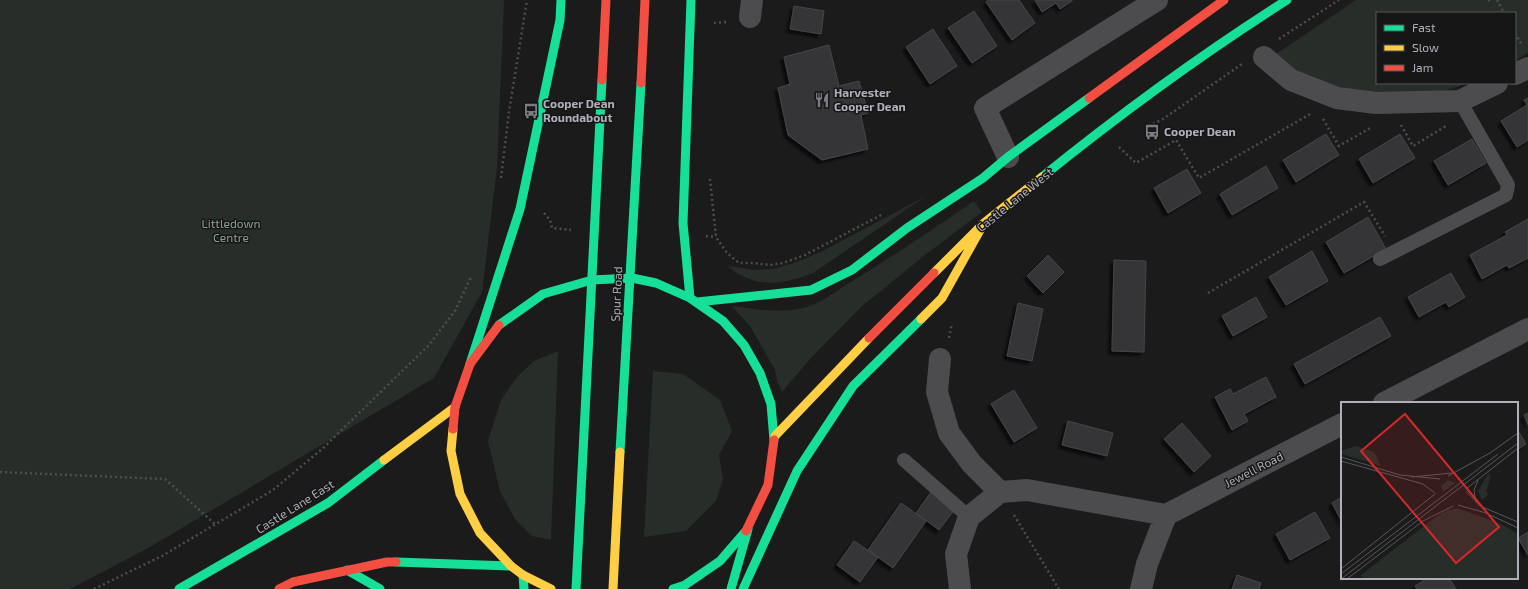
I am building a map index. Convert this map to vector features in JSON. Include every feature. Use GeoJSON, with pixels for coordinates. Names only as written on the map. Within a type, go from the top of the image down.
{"type":"FeatureCollection","features":[{"type":"Feature","properties":{"kind":"main road"},"geometry":{"type":"LineString","coordinates":[[551,589],[523,575],[511,566],[480,533],[460,494],[451,451],[455,407],[503,266],[520,209],[560,20],[561,0]]}},
{"type":"Feature","properties":{"kind":"main road"},"geometry":{"type":"LineString","coordinates":[[576,589],[606,0]]}},
{"type":"Feature","properties":{"kind":"main road","name":"Spur Road"},"geometry":{"type":"LineString","coordinates":[[613,589],[645,0]]}},
{"type":"Feature","properties":{"kind":"main road"},"geometry":{"type":"LineString","coordinates":[[691,0],[683,234],[694,300]]}},
{"type":"Feature","properties":{"kind":"main road"},"geometry":{"type":"LineString","coordinates":[[694,300],[811,290],[852,270],[907,228],[983,178],[1008,157],[1224,0]]}},
{"type":"Feature","properties":{"kind":"main road","name":"Castle Lane West"},"geometry":{"type":"LineString","coordinates":[[775,436],[895,310],[984,223],[1085,142],[1233,34],[1287,0]]}},
{"type":"Feature","properties":{"kind":"main road"},"geometry":{"type":"LineString","coordinates":[[743,589],[797,471],[854,386],[942,298],[984,223]]}},
{"type":"Feature","properties":{"kind":"main road"},"geometry":{"type":"LineString","coordinates":[[470,364],[501,323],[543,294],[592,280],[632,278],[656,283],[694,300],[723,321],[744,345],[760,373],[771,404],[775,436],[768,485],[748,529],[731,589]]}},
{"type":"Feature","properties":{"kind":"main road","name":"Castle Lane East"},"geometry":{"type":"LineString","coordinates":[[178,589],[328,503],[455,407]]}},
{"type":"Feature","properties":{"kind":"main road"},"geometry":{"type":"LineString","coordinates":[[673,589],[685,585],[720,561],[748,529]]}},
{"type":"Feature","properties":{"kind":"main road"},"geometry":{"type":"LineString","coordinates":[[279,589],[294,582],[387,562],[511,566]]}},
{"type":"Feature","properties":{"kind":"main road"},"geometry":{"type":"LineString","coordinates":[[347,570],[380,589]]}},
{"type":"Feature","properties":{"kind":"main road"},"geometry":{"type":"LineString","coordinates":[[523,575],[524,589]]}},
{"type":"Feature","properties":{"kind":"street"},"geometry":{"type":"LineString","coordinates":[[1008,157],[984,108],[1158,0]]}},
{"type":"Feature","properties":{"kind":"street"},"geometry":{"type":"LineString","coordinates":[[1255,59],[1291,80],[1336,98],[1376,103],[1460,101],[1495,84]]}},
{"type":"Feature","properties":{"kind":"street"},"geometry":{"type":"LineString","coordinates":[[1516,74],[1528,68]]}},
{"type":"Feature","properties":{"kind":"street"},"geometry":{"type":"LineString","coordinates":[[1386,402],[1528,329]]}},
{"type":"Feature","properties":{"kind":"street"},"geometry":{"type":"LineString","coordinates":[[940,359],[936,392],[949,433],[972,464],[1000,492]]}},
{"type":"Feature","properties":{"kind":"street","name":"Jewell Road"},"geometry":{"type":"LineString","coordinates":[[1166,515],[1341,425]]}},
{"type":"Feature","properties":{"kind":"street"},"geometry":{"type":"LineString","coordinates":[[960,589],[956,554],[969,517],[1000,492],[1027,490],[1166,515],[1147,564],[1141,589]]}},
{"type":"Feature","properties":{"kind":"lane"},"geometry":{"type":"LineString","coordinates":[[1380,259],[1506,195],[1508,186],[1460,101]]}},
{"type":"Feature","properties":{"kind":"lane"},"geometry":{"type":"LineString","coordinates":[[904,460],[969,517]]}},
{"type":"Feature","properties":{"kind":"path"},"geometry":{"type":"LineString","coordinates":[[500,185],[509,112],[527,0]]}},
{"type":"Feature","properties":{"kind":"path"},"geometry":{"type":"LineString","coordinates":[[1279,40],[1339,0]]}},
{"type":"Feature","properties":{"kind":"path"},"geometry":{"type":"LineString","coordinates":[[1488,0],[1493,0]]}},
{"type":"Feature","properties":{"kind":"path"},"geometry":{"type":"LineString","coordinates":[[1497,0],[1503,12]]}},
{"type":"Feature","properties":{"kind":"path"},"geometry":{"type":"LineString","coordinates":[[713,23],[747,20],[751,8]]}},
{"type":"Feature","properties":{"kind":"path"},"geometry":{"type":"LineString","coordinates":[[1151,125],[1163,119],[1255,59]]}},
{"type":"Feature","properties":{"kind":"path"},"geometry":{"type":"LineString","coordinates":[[1122,142],[1117,146],[1136,163],[1176,140],[1199,178],[1318,110],[1336,98]]}},
{"type":"Feature","properties":{"kind":"path"},"geometry":{"type":"LineString","coordinates":[[1318,110],[1339,146],[1376,124]]}},
{"type":"Feature","properties":{"kind":"path"},"geometry":{"type":"LineString","coordinates":[[710,176],[716,237],[727,253],[739,263],[770,265],[783,263],[805,255],[890,211]]}},
{"type":"Feature","properties":{"kind":"path"},"geometry":{"type":"LineString","coordinates":[[1208,293],[1364,202],[1394,252]]}},
{"type":"Feature","properties":{"kind":"path"},"geometry":{"type":"LineString","coordinates":[[94,589],[162,556],[273,490],[322,449],[428,346],[456,311],[472,276]]}},
{"type":"Feature","properties":{"kind":"path"},"geometry":{"type":"LineString","coordinates":[[0,472],[165,479],[216,525]]}},
{"type":"Feature","properties":{"kind":"path"},"geometry":{"type":"LineString","coordinates":[[1000,492],[1058,589]]}},
{"type":"Feature","properties":{"kind":"green space","name":"Littledown Centre"},"geometry":{"type":"Polygon","coordinates":[[[0,0],[504,0],[497,167],[482,292],[434,378],[150,547],[70,589],[0,589],[0,0]]]}},
{"type":"Feature","properties":{"kind":"green space"},"geometry":{"type":"Polygon","coordinates":[[[1356,0],[1528,0],[1528,53],[1516,60],[1516,12],[1376,12],[1376,84],[1464,84],[1450,89],[1398,95],[1380,94],[1344,88],[1321,82],[1287,66],[1273,56],[1356,0]]]}},
{"type":"Feature","properties":{"kind":"green space"},"geometry":{"type":"Polygon","coordinates":[[[926,196],[813,273],[802,277],[769,283],[748,278],[728,266],[755,270],[773,269],[794,263],[821,252],[926,196]]]}},
{"type":"Feature","properties":{"kind":"green space"},"geometry":{"type":"Polygon","coordinates":[[[974,201],[982,212],[925,255],[861,307],[811,358],[782,392],[777,381],[775,370],[750,326],[732,306],[782,311],[798,309],[819,302],[974,201]]]}},
{"type":"Feature","properties":{"kind":"green space"},"geometry":{"type":"Polygon","coordinates":[[[558,351],[551,540],[532,536],[515,519],[500,491],[488,441],[501,400],[517,377],[534,361],[558,351]]]}},
{"type":"Feature","properties":{"kind":"green space"},"geometry":{"type":"Polygon","coordinates":[[[653,371],[683,374],[720,400],[732,431],[719,455],[723,479],[716,501],[686,531],[644,537],[653,371]]]}},
{"type":"Feature","properties":{"kind":"building"},"geometry":{"type":"Polygon","coordinates":[[[989,0],[1019,0],[1035,23],[1012,40],[986,2],[989,0]]]}},
{"type":"Feature","properties":{"kind":"building"},"geometry":{"type":"Polygon","coordinates":[[[1035,0],[1072,1],[1060,9],[1056,3],[1042,12],[1035,0]]]}},
{"type":"Feature","properties":{"kind":"building"},"geometry":{"type":"Polygon","coordinates":[[[794,6],[824,11],[821,34],[790,29],[794,6]]]}},
{"type":"Feature","properties":{"kind":"building"},"geometry":{"type":"Polygon","coordinates":[[[974,11],[997,46],[972,63],[948,28],[974,11]]]}},
{"type":"Feature","properties":{"kind":"building"},"geometry":{"type":"Polygon","coordinates":[[[933,29],[957,66],[930,84],[906,47],[933,29]]]}},
{"type":"Feature","properties":{"kind":"building","name":"Harvester Cooper Dean"},"geometry":{"type":"Polygon","coordinates":[[[829,45],[839,86],[859,81],[868,113],[861,115],[868,149],[822,160],[788,135],[778,88],[790,84],[784,57],[829,45]]]}},
{"type":"Feature","properties":{"kind":"building"},"geometry":{"type":"Polygon","coordinates":[[[1528,98],[1528,140],[1517,147],[1501,121],[1527,105],[1524,100],[1528,98]]]}},
{"type":"Feature","properties":{"kind":"building"},"geometry":{"type":"Polygon","coordinates":[[[1326,134],[1339,155],[1296,182],[1283,160],[1326,134]]]}},
{"type":"Feature","properties":{"kind":"building"},"geometry":{"type":"Polygon","coordinates":[[[1400,134],[1415,158],[1373,183],[1359,159],[1400,134]]]}},
{"type":"Feature","properties":{"kind":"building"},"geometry":{"type":"Polygon","coordinates":[[[1472,139],[1486,163],[1448,185],[1434,161],[1472,139]]]}},
{"type":"Feature","properties":{"kind":"building"},"geometry":{"type":"Polygon","coordinates":[[[1266,166],[1278,188],[1232,215],[1220,194],[1266,166]]]}},
{"type":"Feature","properties":{"kind":"building"},"geometry":{"type":"Polygon","coordinates":[[[1187,169],[1201,193],[1168,213],[1154,188],[1187,169]]]}},
{"type":"Feature","properties":{"kind":"building"},"geometry":{"type":"Polygon","coordinates":[[[1368,217],[1386,249],[1344,273],[1326,242],[1368,217]]]}},
{"type":"Feature","properties":{"kind":"building"},"geometry":{"type":"Polygon","coordinates":[[[1528,219],[1528,258],[1509,268],[1507,265],[1482,279],[1470,255],[1507,235],[1505,232],[1528,219]]]}},
{"type":"Feature","properties":{"kind":"building"},"geometry":{"type":"Polygon","coordinates":[[[1312,251],[1328,281],[1286,305],[1269,277],[1312,251]]]}},
{"type":"Feature","properties":{"kind":"building"},"geometry":{"type":"Polygon","coordinates":[[[1048,255],[1064,272],[1043,293],[1027,276],[1048,255]]]}},
{"type":"Feature","properties":{"kind":"building"},"geometry":{"type":"Polygon","coordinates":[[[1114,260],[1146,261],[1144,352],[1112,351],[1114,260]]]}},
{"type":"Feature","properties":{"kind":"building"},"geometry":{"type":"Polygon","coordinates":[[[1451,273],[1465,297],[1449,307],[1446,302],[1419,317],[1408,297],[1451,273]]]}},
{"type":"Feature","properties":{"kind":"building"},"geometry":{"type":"Polygon","coordinates":[[[1256,297],[1267,317],[1233,336],[1222,316],[1256,297]]]}},
{"type":"Feature","properties":{"kind":"building"},"geometry":{"type":"Polygon","coordinates":[[[1018,303],[1043,309],[1032,361],[1007,356],[1018,303]]]}},
{"type":"Feature","properties":{"kind":"building"},"geometry":{"type":"Polygon","coordinates":[[[1380,317],[1391,336],[1305,384],[1294,364],[1380,317]]]}},
{"type":"Feature","properties":{"kind":"building"},"geometry":{"type":"Polygon","coordinates":[[[1266,377],[1276,397],[1244,414],[1248,421],[1232,430],[1215,397],[1230,389],[1233,394],[1266,377]]]}},
{"type":"Feature","properties":{"kind":"building"},"geometry":{"type":"Polygon","coordinates":[[[1014,390],[1037,428],[1014,442],[991,404],[1014,390]]]}},
{"type":"Feature","properties":{"kind":"building"},"geometry":{"type":"Polygon","coordinates":[[[1528,413],[1528,425],[1524,415],[1528,413]]]}},
{"type":"Feature","properties":{"kind":"building"},"geometry":{"type":"Polygon","coordinates":[[[1068,421],[1113,433],[1107,456],[1062,445],[1068,421]]]}},
{"type":"Feature","properties":{"kind":"building"},"geometry":{"type":"Polygon","coordinates":[[[1182,423],[1211,456],[1194,472],[1164,439],[1182,423]]]}},
{"type":"Feature","properties":{"kind":"building"},"geometry":{"type":"Polygon","coordinates":[[[1518,431],[1526,444],[1518,449],[1518,431]]]}},
{"type":"Feature","properties":{"kind":"building"},"geometry":{"type":"Polygon","coordinates":[[[931,492],[955,509],[939,530],[916,513],[931,492]]]}},
{"type":"Feature","properties":{"kind":"building"},"geometry":{"type":"Polygon","coordinates":[[[1341,498],[1341,520],[1332,503],[1341,498]]]}},
{"type":"Feature","properties":{"kind":"building"},"geometry":{"type":"Polygon","coordinates":[[[901,503],[926,521],[893,568],[868,550],[901,503]]]}},
{"type":"Feature","properties":{"kind":"building"},"geometry":{"type":"Polygon","coordinates":[[[1315,512],[1330,538],[1290,560],[1276,534],[1315,512]]]}},
{"type":"Feature","properties":{"kind":"building"},"geometry":{"type":"Polygon","coordinates":[[[1528,532],[1528,555],[1518,538],[1528,532]]]}},
{"type":"Feature","properties":{"kind":"building"},"geometry":{"type":"Polygon","coordinates":[[[854,541],[878,557],[860,582],[837,565],[854,541]]]}},
{"type":"Feature","properties":{"kind":"building"},"geometry":{"type":"Polygon","coordinates":[[[1237,575],[1261,583],[1259,589],[1232,589],[1237,575]]]}},
{"type":"Feature","properties":{"kind":"building"},"geometry":{"type":"Polygon","coordinates":[[[1426,579],[1450,579],[1456,589],[1417,589],[1415,586],[1426,579]]]}},
{"type":"Feature","properties":{"kind":"traffic: fast"},"geometry":{"type":"LineString","coordinates":[[470,364],[520,209],[560,20],[561,0]]}},
{"type":"Feature","properties":{"kind":"traffic: fast"},"geometry":{"type":"LineString","coordinates":[[690,298],[683,223],[691,0]]}},
{"type":"Feature","properties":{"kind":"traffic: fast"},"geometry":{"type":"LineString","coordinates":[[1042,177],[1101,130],[1162,85],[1287,0]]}},
{"type":"Feature","properties":{"kind":"traffic: fast"},"geometry":{"type":"LineString","coordinates":[[576,589],[602,80]]}},
{"type":"Feature","properties":{"kind":"traffic: fast"},"geometry":{"type":"LineString","coordinates":[[620,452],[641,83]]}},
{"type":"Feature","properties":{"kind":"traffic: fast"},"geometry":{"type":"LineString","coordinates":[[697,302],[811,290],[852,270],[907,228],[983,178],[1008,157],[1089,98]]}},
{"type":"Feature","properties":{"kind":"traffic: fast"},"geometry":{"type":"LineString","coordinates":[[499,325],[543,294],[592,280],[632,278],[656,283],[690,298],[723,321],[744,345],[760,373],[771,404],[774,440]]}},
{"type":"Feature","properties":{"kind":"traffic: fast"},"geometry":{"type":"LineString","coordinates":[[743,589],[797,471],[853,386],[921,319]]}},
{"type":"Feature","properties":{"kind":"traffic: fast"},"geometry":{"type":"LineString","coordinates":[[179,589],[328,503],[384,460]]}},
{"type":"Feature","properties":{"kind":"traffic: fast"},"geometry":{"type":"LineString","coordinates":[[731,589],[748,529]]}},
{"type":"Feature","properties":{"kind":"traffic: fast"},"geometry":{"type":"LineString","coordinates":[[673,589],[685,585],[720,561],[746,531]]}},
{"type":"Feature","properties":{"kind":"traffic: fast"},"geometry":{"type":"LineString","coordinates":[[396,562],[511,566]]}},
{"type":"Feature","properties":{"kind":"traffic: fast"},"geometry":{"type":"LineString","coordinates":[[347,570],[380,589]]}},
{"type":"Feature","properties":{"kind":"traffic: fast"},"geometry":{"type":"LineString","coordinates":[[523,575],[524,589]]}},
{"type":"Feature","properties":{"kind":"traffic: slow"},"geometry":{"type":"LineString","coordinates":[[934,273],[984,223],[1042,177]]}},
{"type":"Feature","properties":{"kind":"traffic: slow"},"geometry":{"type":"LineString","coordinates":[[921,319],[942,298],[984,223]]}},
{"type":"Feature","properties":{"kind":"traffic: slow"},"geometry":{"type":"LineString","coordinates":[[775,436],[869,338]]}},
{"type":"Feature","properties":{"kind":"traffic: slow"},"geometry":{"type":"LineString","coordinates":[[384,460],[455,407]]}},
{"type":"Feature","properties":{"kind":"traffic: slow"},"geometry":{"type":"LineString","coordinates":[[453,429],[451,451],[460,494],[480,533],[511,566],[523,575],[551,589]]}},
{"type":"Feature","properties":{"kind":"traffic: slow"},"geometry":{"type":"LineString","coordinates":[[613,589],[620,452]]}},
{"type":"Feature","properties":{"kind":"traffic: jam"},"geometry":{"type":"LineString","coordinates":[[602,80],[606,0]]}},
{"type":"Feature","properties":{"kind":"traffic: jam"},"geometry":{"type":"LineString","coordinates":[[641,83],[645,0]]}},
{"type":"Feature","properties":{"kind":"traffic: jam"},"geometry":{"type":"LineString","coordinates":[[1089,98],[1224,0]]}},
{"type":"Feature","properties":{"kind":"traffic: jam"},"geometry":{"type":"LineString","coordinates":[[869,338],[934,273]]}},
{"type":"Feature","properties":{"kind":"traffic: jam"},"geometry":{"type":"LineString","coordinates":[[453,429],[455,407],[470,364],[499,325]]}},
{"type":"Feature","properties":{"kind":"traffic: jam"},"geometry":{"type":"LineString","coordinates":[[746,531],[768,485],[774,440]]}},
{"type":"Feature","properties":{"kind":"traffic: jam"},"geometry":{"type":"LineString","coordinates":[[279,589],[293,582],[387,562],[396,562]]}},
{"type":"Feature","properties":{"kind":"place","name":"Harvester Cooper Dean"},"geometry":{"type":"Point","coordinates":[822,100]}},
{"type":"Feature","properties":{"kind":"place","name":"Cooper Dean Roundabout"},"geometry":{"type":"Point","coordinates":[531,111]}},
{"type":"Feature","properties":{"kind":"place","name":"Cooper Dean"},"geometry":{"type":"Point","coordinates":[1152,132]}}]}
